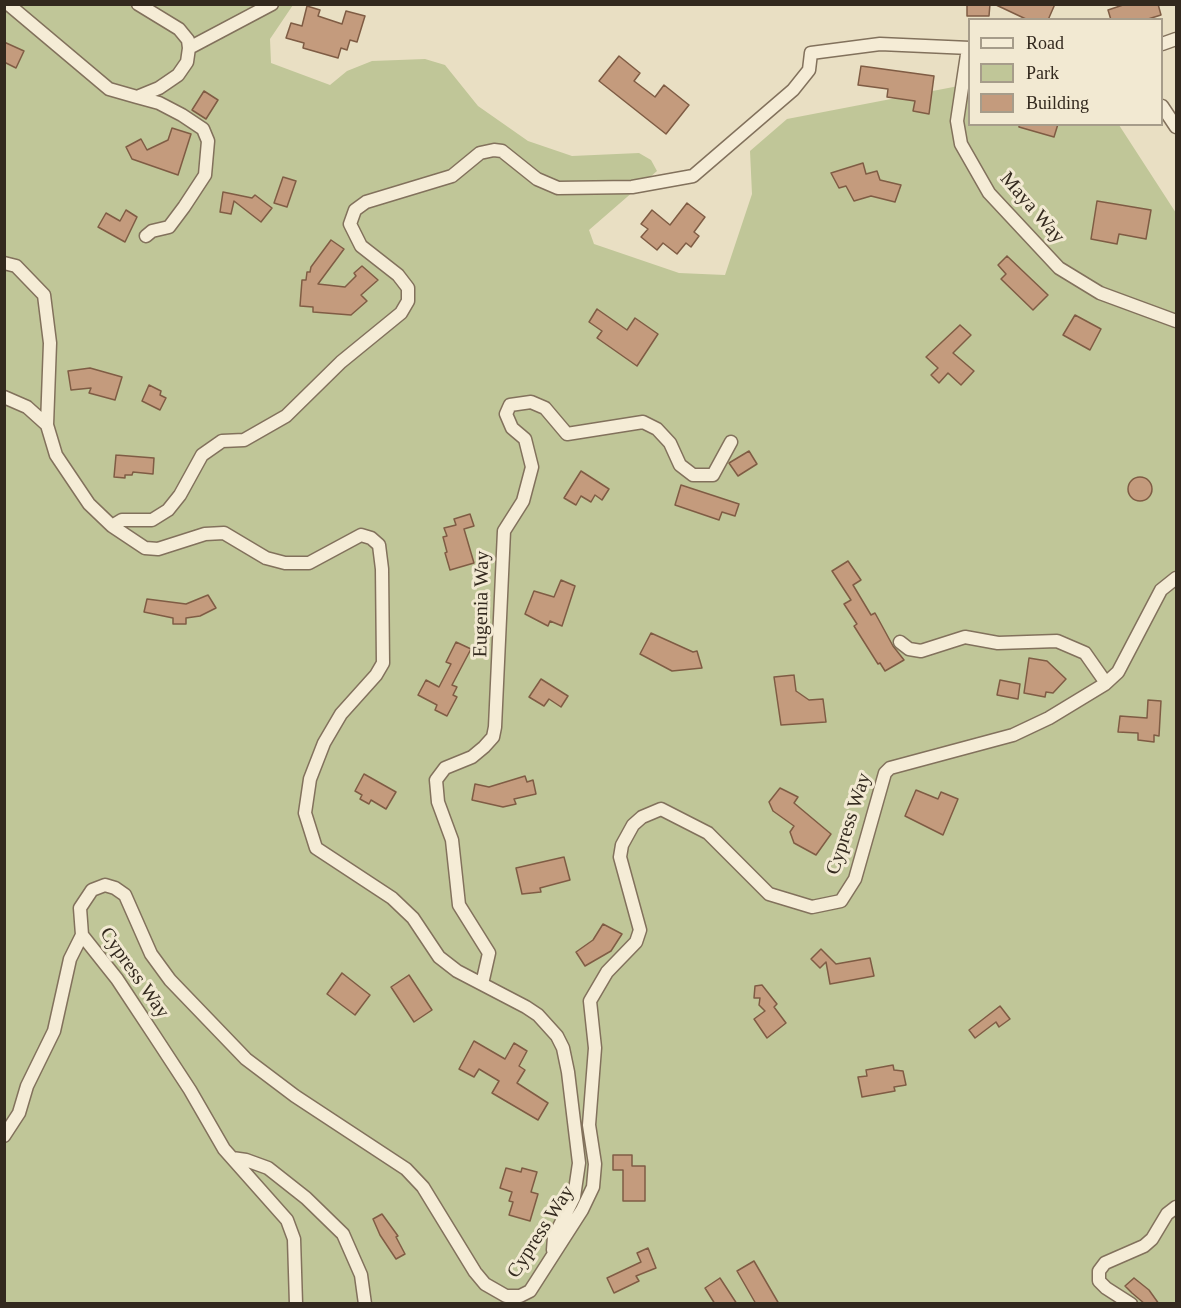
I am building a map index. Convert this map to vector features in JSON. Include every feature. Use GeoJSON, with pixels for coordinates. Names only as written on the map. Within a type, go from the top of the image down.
{"type":"FeatureCollection","features":[{"type":"Feature","properties":{"kind":"street"},"geometry":{"type":"LineString","coordinates":[[8,4],[109,89],[159,103],[203,129],[208,141],[205,175],[169,227],[152,231],[146,236]]}},
{"type":"Feature","properties":{"kind":"street"},"geometry":{"type":"LineString","coordinates":[[137,97],[159,88],[178,75],[187,62],[189,48],[179,29],[138,4]]}},
{"type":"Feature","properties":{"kind":"street"},"geometry":{"type":"LineString","coordinates":[[189,48],[272,4]]}},
{"type":"Feature","properties":{"kind":"street"},"geometry":{"type":"LineString","coordinates":[[112,526],[122,520],[152,520],[168,510],[180,495],[202,455],[222,441],[244,440],[286,416],[341,362],[401,313],[408,301],[408,288],[398,275],[360,246],[350,224],[355,210],[366,202],[452,176],[480,153],[494,150],[502,151],[537,179],[558,188],[632,187],[693,176],[793,90],[809,70],[811,53],[880,44],[968,48]]}},
{"type":"Feature","properties":{"kind":"street","name":"Maya Way"},"geometry":{"type":"LineString","coordinates":[[968,54],[957,121],[961,144],[989,193],[1059,268],[1100,293],[1176,321]]}},
{"type":"Feature","properties":{"kind":"street"},"geometry":{"type":"LineString","coordinates":[[1163,109],[1176,127]]}},
{"type":"Feature","properties":{"kind":"street"},"geometry":{"type":"LineString","coordinates":[[4,263],[16,266],[44,295],[50,343],[47,425],[56,455],[89,504],[112,526],[134,542],[152,549],[205,534],[225,533],[266,558],[285,563],[309,563],[361,535],[371,537],[379,545],[382,570],[383,663],[376,675],[341,714],[324,743],[310,779],[305,813],[316,848],[392,898],[413,918],[439,957],[457,971],[538,1015],[557,1036],[563,1048],[571,1092],[579,1173],[574,1197],[554,1237],[553,1252]]}},
{"type":"Feature","properties":{"kind":"street"},"geometry":{"type":"LineString","coordinates":[[4,397],[27,407],[47,425]]}},
{"type":"Feature","properties":{"kind":"street","name":"Eugenia Way"},"geometry":{"type":"LineString","coordinates":[[482,984],[489,953],[459,905],[452,840],[438,802],[436,780],[445,768],[472,757],[484,747],[493,737],[495,727],[504,531],[523,501],[532,466],[525,439],[512,428],[506,414],[510,405],[531,402],[545,408],[567,434],[643,422],[657,429],[670,443],[680,465],[693,475],[712,475],[731,442]]}},
{"type":"Feature","properties":{"kind":"street","name":"Cypress Way"},"geometry":{"type":"LineString","coordinates":[[296,1304],[294,1239],[287,1220],[232,1158],[130,998],[82,935],[80,908],[92,891],[105,885],[125,895],[151,954],[170,980],[246,1059],[295,1096],[406,1169],[423,1187],[475,1272],[494,1291],[506,1296],[520,1296],[530,1291],[582,1210],[592,1187],[595,1164],[589,1125],[595,1048],[590,1001],[607,972],[636,942],[640,930],[620,856],[622,845],[633,825],[642,817],[661,809],[708,833],[770,894],[813,907],[841,901],[855,879],[885,773],[890,768],[1013,735],[1049,718],[1106,682],[1118,672],[1161,590],[1176,578]]}},
{"type":"Feature","properties":{"kind":"street"},"geometry":{"type":"LineString","coordinates":[[900,642],[909,649],[921,651],[965,637],[998,643],[1057,641],[1084,653],[1106,682]]}},
{"type":"Feature","properties":{"kind":"street"},"geometry":{"type":"LineString","coordinates":[[4,1136],[13,1126],[27,1086],[54,1031],[70,959],[82,935]]}},
{"type":"Feature","properties":{"kind":"street"},"geometry":{"type":"LineString","coordinates":[[232,1158],[246,1160],[268,1168],[306,1198],[343,1234],[362,1275],[365,1304]]}},
{"type":"Feature","properties":{"kind":"street"},"geometry":{"type":"LineString","coordinates":[[1131,1304],[1099,1281],[1099,1271],[1105,1263],[1144,1246],[1152,1239],[1167,1214],[1176,1207]]}},
{"type":"Feature","properties":{"kind":"green space"},"geometry":{"type":"Polygon","coordinates":[[[5,5],[293,5],[270,39],[271,63],[330,85],[347,71],[372,61],[425,59],[445,65],[478,106],[528,141],[572,156],[639,153],[651,160],[657,171],[589,230],[594,244],[679,273],[725,275],[752,194],[750,151],[787,119],[968,84],[968,126],[1120,126],[1176,213],[1176,1303],[5,1304],[5,5]]]}},
{"type":"Feature","properties":{"kind":"building"},"geometry":{"type":"Polygon","coordinates":[[[967,4],[990,4],[989,16],[967,16],[967,4]]]}},
{"type":"Feature","properties":{"kind":"building"},"geometry":{"type":"Polygon","coordinates":[[[994,4],[1055,4],[1049,18],[1024,18],[994,4]]]}},
{"type":"Feature","properties":{"kind":"building"},"geometry":{"type":"Polygon","coordinates":[[[1126,4],[1158,4],[1161,15],[1151,18],[1110,18],[1108,10],[1126,4]]]}},
{"type":"Feature","properties":{"kind":"building"},"geometry":{"type":"Polygon","coordinates":[[[307,6],[320,10],[318,16],[342,24],[346,11],[365,16],[357,42],[350,40],[347,50],[341,48],[338,58],[303,48],[304,43],[286,38],[291,23],[302,26],[307,6]]]}},
{"type":"Feature","properties":{"kind":"building"},"geometry":{"type":"Polygon","coordinates":[[[4,42],[24,51],[16,68],[4,62],[4,42]]]}},
{"type":"Feature","properties":{"kind":"building"},"geometry":{"type":"Polygon","coordinates":[[[619,56],[640,73],[634,81],[655,97],[664,85],[689,105],[666,134],[599,81],[619,56]]]}},
{"type":"Feature","properties":{"kind":"building"},"geometry":{"type":"Polygon","coordinates":[[[861,66],[934,76],[929,114],[913,111],[915,101],[887,97],[888,89],[858,85],[861,66]]]}},
{"type":"Feature","properties":{"kind":"building"},"geometry":{"type":"Polygon","coordinates":[[[204,91],[218,100],[206,119],[192,110],[204,91]]]}},
{"type":"Feature","properties":{"kind":"building"},"geometry":{"type":"Polygon","coordinates":[[[1019,126],[1057,126],[1054,137],[1019,126]]]}},
{"type":"Feature","properties":{"kind":"building"},"geometry":{"type":"Polygon","coordinates":[[[172,128],[191,134],[178,175],[132,159],[126,147],[141,139],[147,150],[168,140],[172,128]]]}},
{"type":"Feature","properties":{"kind":"building"},"geometry":{"type":"Polygon","coordinates":[[[863,163],[866,174],[877,171],[880,180],[901,185],[895,202],[871,196],[854,201],[846,186],[839,188],[831,173],[863,163]]]}},
{"type":"Feature","properties":{"kind":"building"},"geometry":{"type":"Polygon","coordinates":[[[283,177],[296,181],[287,207],[274,203],[283,177]]]}},
{"type":"Feature","properties":{"kind":"building"},"geometry":{"type":"Polygon","coordinates":[[[223,192],[252,198],[255,195],[272,208],[261,222],[234,201],[231,214],[220,212],[223,192]]]}},
{"type":"Feature","properties":{"kind":"building"},"geometry":{"type":"Polygon","coordinates":[[[1097,201],[1151,210],[1146,239],[1119,234],[1117,244],[1091,239],[1097,201]]]}},
{"type":"Feature","properties":{"kind":"building"},"geometry":{"type":"Polygon","coordinates":[[[687,203],[705,217],[694,232],[699,236],[691,247],[686,243],[677,254],[663,243],[657,250],[641,237],[648,229],[641,224],[652,210],[670,225],[687,203]]]}},
{"type":"Feature","properties":{"kind":"building"},"geometry":{"type":"Polygon","coordinates":[[[126,210],[137,217],[125,242],[98,227],[106,213],[120,221],[126,210]]]}},
{"type":"Feature","properties":{"kind":"building"},"geometry":{"type":"Polygon","coordinates":[[[331,240],[344,249],[318,284],[345,287],[356,276],[354,273],[362,266],[378,280],[361,295],[367,301],[351,315],[313,312],[313,307],[300,306],[302,280],[306,280],[307,272],[310,272],[311,267],[331,240]]]}},
{"type":"Feature","properties":{"kind":"building"},"geometry":{"type":"Polygon","coordinates":[[[1007,256],[1048,295],[1033,310],[1001,279],[1006,274],[998,265],[1007,256]]]}},
{"type":"Feature","properties":{"kind":"building"},"geometry":{"type":"Polygon","coordinates":[[[597,309],[627,330],[635,318],[658,334],[637,366],[597,338],[602,331],[589,322],[597,309]]]}},
{"type":"Feature","properties":{"kind":"building"},"geometry":{"type":"Polygon","coordinates":[[[1075,315],[1101,329],[1090,350],[1063,335],[1075,315]]]}},
{"type":"Feature","properties":{"kind":"building"},"geometry":{"type":"Polygon","coordinates":[[[960,325],[971,335],[953,353],[974,371],[961,385],[948,373],[939,383],[931,375],[938,368],[926,357],[960,325]]]}},
{"type":"Feature","properties":{"kind":"building"},"geometry":{"type":"Polygon","coordinates":[[[90,368],[122,377],[115,400],[89,393],[91,388],[71,390],[68,371],[90,368]]]}},
{"type":"Feature","properties":{"kind":"building"},"geometry":{"type":"Polygon","coordinates":[[[149,385],[161,391],[160,395],[166,398],[160,410],[142,401],[149,385]]]}},
{"type":"Feature","properties":{"kind":"building"},"geometry":{"type":"Polygon","coordinates":[[[749,451],[757,464],[738,476],[729,463],[749,451]]]}},
{"type":"Feature","properties":{"kind":"building"},"geometry":{"type":"Polygon","coordinates":[[[116,455],[154,458],[153,474],[133,472],[132,475],[125,475],[125,478],[114,477],[116,455]]]}},
{"type":"Feature","properties":{"kind":"building"},"geometry":{"type":"Polygon","coordinates":[[[581,471],[609,489],[602,500],[595,495],[591,502],[581,496],[576,505],[564,498],[581,471]]]}},
{"type":"Feature","properties":{"kind":"building"},"geometry":{"type":"Polygon","coordinates":[[[1140,477],[1149,480],[1152,489],[1149,498],[1140,501],[1131,498],[1128,489],[1131,480],[1140,477]]]}},
{"type":"Feature","properties":{"kind":"building"},"geometry":{"type":"Polygon","coordinates":[[[681,485],[739,504],[735,516],[722,512],[719,520],[675,505],[681,485]]]}},
{"type":"Feature","properties":{"kind":"building"},"geometry":{"type":"Polygon","coordinates":[[[470,514],[474,526],[464,529],[474,563],[450,570],[445,553],[447,552],[443,537],[447,536],[444,528],[456,525],[454,519],[470,514]]]}},
{"type":"Feature","properties":{"kind":"building"},"geometry":{"type":"Polygon","coordinates":[[[848,561],[861,580],[853,585],[871,615],[875,613],[893,646],[904,660],[885,671],[854,626],[857,624],[844,604],[851,600],[832,571],[848,561]]]}},
{"type":"Feature","properties":{"kind":"building"},"geometry":{"type":"Polygon","coordinates":[[[561,580],[575,586],[562,626],[550,621],[548,626],[525,614],[534,591],[554,597],[561,580]]]}},
{"type":"Feature","properties":{"kind":"building"},"geometry":{"type":"Polygon","coordinates":[[[208,595],[216,608],[200,616],[186,618],[186,624],[173,624],[173,618],[144,612],[147,599],[186,604],[208,595]]]}},
{"type":"Feature","properties":{"kind":"building"},"geometry":{"type":"Polygon","coordinates":[[[651,633],[693,652],[697,651],[702,668],[672,671],[640,654],[651,633]]]}},
{"type":"Feature","properties":{"kind":"building"},"geometry":{"type":"Polygon","coordinates":[[[456,642],[471,649],[452,685],[457,687],[453,695],[457,697],[447,716],[435,710],[437,705],[418,695],[426,680],[439,687],[451,664],[446,662],[456,642]]]}},
{"type":"Feature","properties":{"kind":"building"},"geometry":{"type":"Polygon","coordinates":[[[1029,658],[1047,661],[1066,679],[1053,693],[1046,692],[1045,697],[1024,693],[1029,658]]]}},
{"type":"Feature","properties":{"kind":"building"},"geometry":{"type":"Polygon","coordinates":[[[794,675],[796,691],[809,700],[823,699],[826,722],[781,725],[774,677],[794,675]]]}},
{"type":"Feature","properties":{"kind":"building"},"geometry":{"type":"Polygon","coordinates":[[[541,679],[568,696],[561,707],[549,699],[544,706],[529,697],[541,679]]]}},
{"type":"Feature","properties":{"kind":"building"},"geometry":{"type":"Polygon","coordinates":[[[1000,680],[1020,684],[1018,699],[997,695],[1000,680]]]}},
{"type":"Feature","properties":{"kind":"building"},"geometry":{"type":"Polygon","coordinates":[[[1148,700],[1161,701],[1159,736],[1154,735],[1154,742],[1138,740],[1138,733],[1118,732],[1120,716],[1147,718],[1148,700]]]}},
{"type":"Feature","properties":{"kind":"building"},"geometry":{"type":"Polygon","coordinates":[[[364,774],[396,792],[386,809],[371,800],[369,804],[360,799],[362,795],[355,791],[364,774]]]}},
{"type":"Feature","properties":{"kind":"building"},"geometry":{"type":"Polygon","coordinates":[[[525,776],[527,782],[533,780],[536,794],[514,799],[516,804],[503,807],[472,800],[475,784],[489,787],[525,776]]]}},
{"type":"Feature","properties":{"kind":"building"},"geometry":{"type":"Polygon","coordinates":[[[780,788],[798,797],[794,803],[831,834],[816,855],[794,843],[790,832],[794,826],[773,811],[769,802],[780,788]]]}},
{"type":"Feature","properties":{"kind":"building"},"geometry":{"type":"Polygon","coordinates":[[[916,790],[938,799],[941,792],[958,799],[943,835],[905,816],[916,790]]]}},
{"type":"Feature","properties":{"kind":"building"},"geometry":{"type":"Polygon","coordinates":[[[564,857],[570,880],[540,888],[541,892],[522,894],[516,868],[564,857]]]}},
{"type":"Feature","properties":{"kind":"building"},"geometry":{"type":"Polygon","coordinates":[[[603,924],[622,934],[611,951],[585,966],[576,952],[593,940],[603,924]]]}},
{"type":"Feature","properties":{"kind":"building"},"geometry":{"type":"Polygon","coordinates":[[[821,949],[836,964],[870,958],[874,976],[830,984],[826,962],[820,968],[811,959],[821,949]]]}},
{"type":"Feature","properties":{"kind":"building"},"geometry":{"type":"Polygon","coordinates":[[[342,973],[370,995],[355,1015],[327,994],[342,973]]]}},
{"type":"Feature","properties":{"kind":"building"},"geometry":{"type":"Polygon","coordinates":[[[409,975],[432,1010],[414,1022],[391,987],[409,975]]]}},
{"type":"Feature","properties":{"kind":"building"},"geometry":{"type":"Polygon","coordinates":[[[762,985],[777,1004],[774,1007],[786,1023],[767,1038],[754,1019],[765,1011],[759,1005],[760,998],[754,998],[755,986],[762,985]]]}},
{"type":"Feature","properties":{"kind":"building"},"geometry":{"type":"Polygon","coordinates":[[[1000,1006],[1010,1019],[999,1027],[996,1022],[975,1038],[969,1030],[1000,1006]]]}},
{"type":"Feature","properties":{"kind":"building"},"geometry":{"type":"Polygon","coordinates":[[[474,1041],[505,1059],[514,1043],[527,1051],[519,1066],[525,1070],[517,1083],[548,1103],[538,1120],[492,1093],[499,1081],[479,1069],[474,1077],[459,1069],[474,1041]]]}},
{"type":"Feature","properties":{"kind":"building"},"geometry":{"type":"Polygon","coordinates":[[[893,1065],[894,1070],[903,1071],[906,1085],[894,1087],[895,1091],[862,1097],[858,1077],[867,1076],[866,1070],[893,1065]]]}},
{"type":"Feature","properties":{"kind":"building"},"geometry":{"type":"Polygon","coordinates":[[[613,1155],[632,1155],[632,1166],[645,1166],[645,1201],[623,1201],[623,1170],[613,1170],[613,1155]]]}},
{"type":"Feature","properties":{"kind":"building"},"geometry":{"type":"Polygon","coordinates":[[[506,1168],[521,1172],[522,1168],[537,1172],[531,1192],[538,1194],[530,1221],[509,1215],[513,1202],[509,1201],[512,1192],[500,1188],[506,1168]]]}},
{"type":"Feature","properties":{"kind":"building"},"geometry":{"type":"Polygon","coordinates":[[[382,1214],[398,1236],[396,1237],[405,1254],[396,1259],[380,1235],[373,1219],[382,1214]]]}},
{"type":"Feature","properties":{"kind":"building"},"geometry":{"type":"Polygon","coordinates":[[[648,1248],[656,1268],[636,1276],[639,1281],[614,1293],[607,1278],[641,1262],[637,1253],[648,1248]]]}},
{"type":"Feature","properties":{"kind":"building"},"geometry":{"type":"Polygon","coordinates":[[[754,1261],[779,1304],[756,1304],[737,1271],[754,1261]]]}},
{"type":"Feature","properties":{"kind":"building"},"geometry":{"type":"Polygon","coordinates":[[[720,1278],[737,1304],[715,1304],[705,1288],[720,1278]]]}},
{"type":"Feature","properties":{"kind":"building"},"geometry":{"type":"Polygon","coordinates":[[[1134,1278],[1149,1290],[1159,1304],[1145,1304],[1125,1286],[1134,1278]]]}}]}
